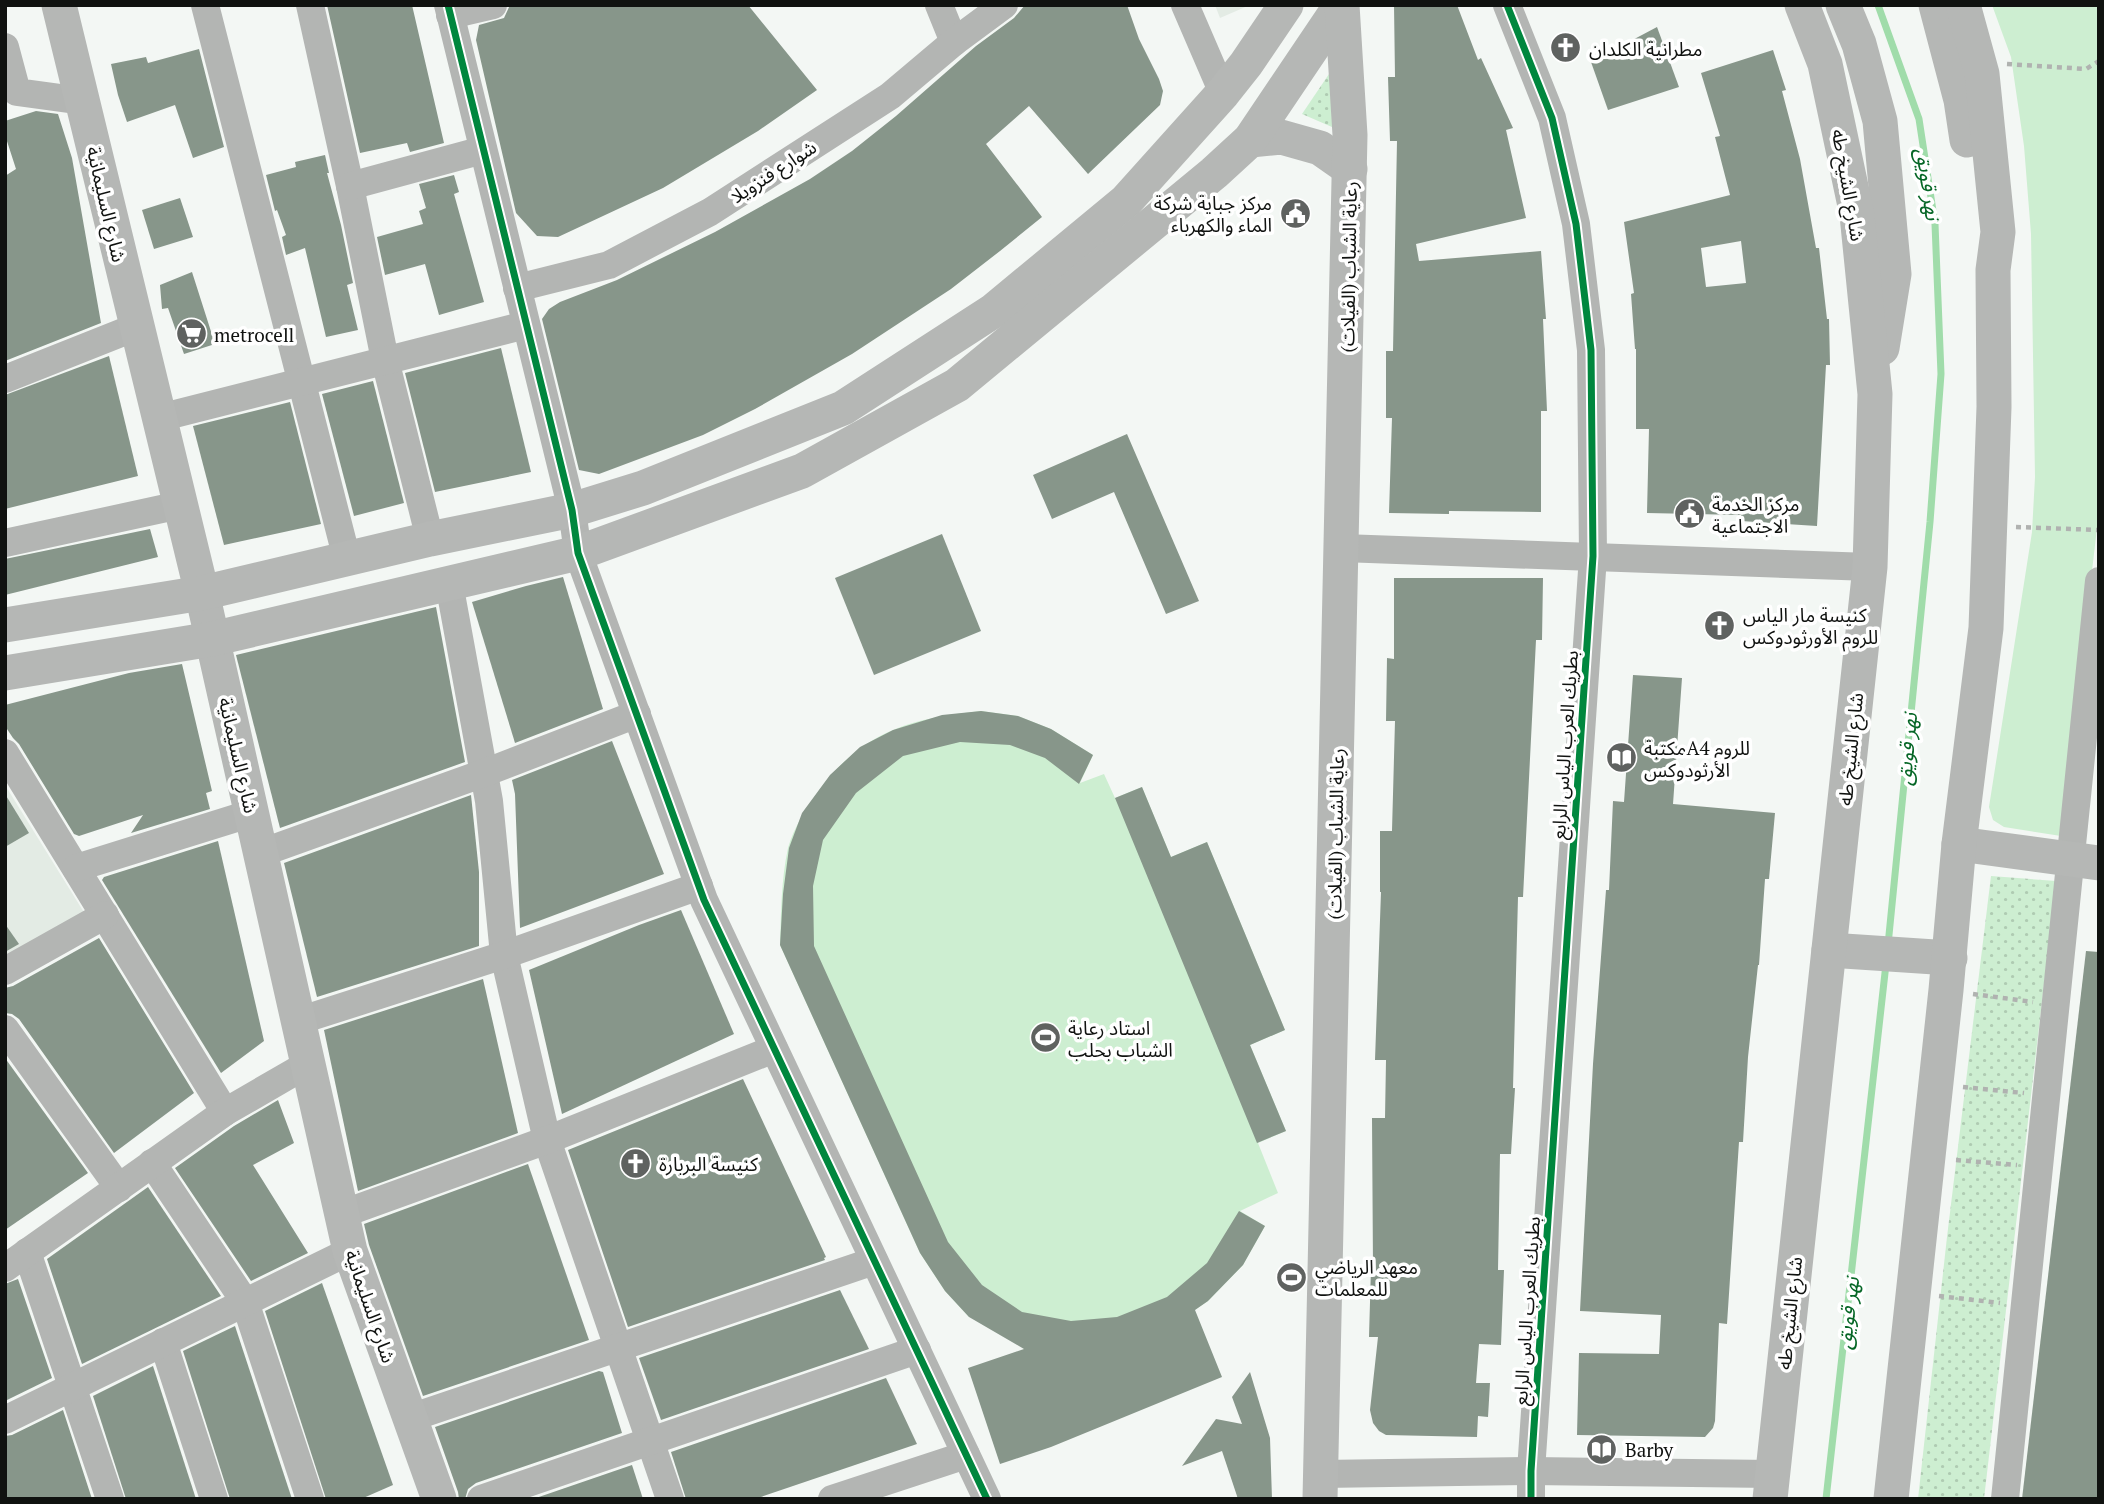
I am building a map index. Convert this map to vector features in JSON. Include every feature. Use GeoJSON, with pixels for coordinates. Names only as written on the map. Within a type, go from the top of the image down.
{"type":"FeatureCollection","features":[{"type":"Feature","properties":{"kind":"main road","name":"شارع السليمانية"},"geometry":{"type":"LineString","coordinates":[[60,5],[202,593],[350,1251],[436,1498]]}},
{"type":"Feature","properties":{"kind":"main road"},"geometry":{"type":"LineString","coordinates":[[5,625],[202,593],[430,539],[572,510],[643,488],[843,408],[993,312],[1126,201],[1223,93],[1270,32],[1286,5]]}},
{"type":"Feature","properties":{"kind":"main road"},"geometry":{"type":"LineString","coordinates":[[5,673],[212,639],[579,553],[803,471],[957,385],[1204,182],[1250,140],[1341,5]]}},
{"type":"Feature","properties":{"kind":"main road","name":"رعاية الشباب (الفيلات)"},"geometry":{"type":"LineString","coordinates":[[1320,1487],[1350,169],[1341,5]]}},
{"type":"Feature","properties":{"kind":"main road","name":"شارع الشيخ طه"},"geometry":{"type":"LineString","coordinates":[[1771,1487],[1870,566],[1875,394],[1857,215],[1825,64],[1802,5]]}},
{"type":"Feature","properties":{"kind":"main road"},"geometry":{"type":"LineString","coordinates":[[1843,5],[1858,44],[1880,121],[1892,239],[1894,274],[1875,394]]}},
{"type":"Feature","properties":{"kind":"main road"},"geometry":{"type":"LineString","coordinates":[[1936,5],[1961,100],[1979,227],[1993,270]]}},
{"type":"Feature","properties":{"kind":"main road"},"geometry":{"type":"LineString","coordinates":[[1891,1499],[1948,974],[1959,844],[1986,628],[1994,407],[1993,270],[1998,232],[1982,74],[1963,5]]}},
{"type":"Feature","properties":{"kind":"main road"},"geometry":{"type":"LineString","coordinates":[[1250,140],[1281,138],[1320,148],[1350,169]]}},
{"type":"Feature","properties":{"kind":"main road"},"geometry":{"type":"LineString","coordinates":[[1959,844],[2085,862]]}},
{"type":"Feature","properties":{"kind":"main road"},"geometry":{"type":"LineString","coordinates":[[1829,950],[1948,974]]}},
{"type":"Feature","properties":{"kind":"street"},"geometry":{"type":"LineString","coordinates":[[205,5],[347,559]]}},
{"type":"Feature","properties":{"kind":"street"},"geometry":{"type":"LineString","coordinates":[[310,5],[350,186],[384,360],[430,539]]}},
{"type":"Feature","properties":{"kind":"street"},"geometry":{"type":"LineString","coordinates":[[493,5],[449,10],[572,510],[579,553],[699,886],[987,1499]]}},
{"type":"Feature","properties":{"kind":"street"},"geometry":{"type":"LineString","coordinates":[[939,5],[954,42]]}},
{"type":"Feature","properties":{"kind":"street","name":"شوارع فنزويلا"},"geometry":{"type":"LineString","coordinates":[[517,288],[609,265],[710,212],[890,96],[954,42],[1004,5]]}},
{"type":"Feature","properties":{"kind":"street"},"geometry":{"type":"LineString","coordinates":[[1185,5],[1223,93]]}},
{"type":"Feature","properties":{"kind":"street","name":"بطريك العرب الياس الرابع"},"geometry":{"type":"LineString","coordinates":[[1507,5],[1552,118],[1576,224],[1591,350],[1593,556],[1531,1499]]}},
{"type":"Feature","properties":{"kind":"street"},"geometry":{"type":"LineString","coordinates":[[5,47],[11,97],[83,102]]}},
{"type":"Feature","properties":{"kind":"street"},"geometry":{"type":"LineString","coordinates":[[350,186],[483,150]]}},
{"type":"Feature","properties":{"kind":"street"},"geometry":{"type":"LineString","coordinates":[[159,418],[526,325]]}},
{"type":"Feature","properties":{"kind":"street"},"geometry":{"type":"LineString","coordinates":[[5,379],[136,327]]}},
{"type":"Feature","properties":{"kind":"street"},"geometry":{"type":"LineString","coordinates":[[5,543],[180,505]]}},
{"type":"Feature","properties":{"kind":"street"},"geometry":{"type":"LineString","coordinates":[[1342,548],[1870,566]]}},
{"type":"Feature","properties":{"kind":"street"},"geometry":{"type":"LineString","coordinates":[[2005,1499],[2055,1006],[2085,862],[2099,581]]}},
{"type":"Feature","properties":{"kind":"street"},"geometry":{"type":"LineString","coordinates":[[449,583],[489,801],[504,955],[547,1140],[670,1499]]}},
{"type":"Feature","properties":{"kind":"street"},"geometry":{"type":"LineString","coordinates":[[261,853],[484,773],[637,714]]}},
{"type":"Feature","properties":{"kind":"street"},"geometry":{"type":"LineString","coordinates":[[5,753],[225,1112]]}},
{"type":"Feature","properties":{"kind":"street"},"geometry":{"type":"LineString","coordinates":[[76,868],[252,813]]}},
{"type":"Feature","properties":{"kind":"street"},"geometry":{"type":"LineString","coordinates":[[298,1021],[504,955],[699,886]]}},
{"type":"Feature","properties":{"kind":"street"},"geometry":{"type":"LineString","coordinates":[[5,971],[105,915]]}},
{"type":"Feature","properties":{"kind":"street"},"geometry":{"type":"LineString","coordinates":[[5,1030],[119,1188]]}},
{"type":"Feature","properties":{"kind":"street"},"geometry":{"type":"LineString","coordinates":[[342,1213],[547,1140],[774,1049]]}},
{"type":"Feature","properties":{"kind":"street"},"geometry":{"type":"LineString","coordinates":[[110,1499],[72,1387],[16,1260],[225,1112],[309,1064]]}},
{"type":"Feature","properties":{"kind":"street"},"geometry":{"type":"LineString","coordinates":[[152,1163],[245,1302],[310,1499]]}},
{"type":"Feature","properties":{"kind":"street"},"geometry":{"type":"LineString","coordinates":[[5,1420],[350,1251]]}},
{"type":"Feature","properties":{"kind":"street"},"geometry":{"type":"LineString","coordinates":[[410,1418],[874,1261]]}},
{"type":"Feature","properties":{"kind":"street"},"geometry":{"type":"LineString","coordinates":[[163,1342],[214,1499]]}},
{"type":"Feature","properties":{"kind":"street"},"geometry":{"type":"LineString","coordinates":[[481,1499],[917,1350]]}},
{"type":"Feature","properties":{"kind":"street"},"geometry":{"type":"LineString","coordinates":[[832,1499],[967,1455]]}},
{"type":"Feature","properties":{"kind":"street"},"geometry":{"type":"LineString","coordinates":[[1320,1487],[1531,1471],[1771,1487]]}},
{"type":"Feature","properties":{"kind":"path"},"geometry":{"type":"LineString","coordinates":[[1978,62],[2086,69],[2099,61]]}},
{"type":"Feature","properties":{"kind":"path"},"geometry":{"type":"LineString","coordinates":[[1990,527],[2099,530]]}},
{"type":"Feature","properties":{"kind":"path"},"geometry":{"type":"LineString","coordinates":[[1948,974],[2055,1006]]}},
{"type":"Feature","properties":{"kind":"path"},"geometry":{"type":"LineString","coordinates":[[1936,1084],[2046,1095]]}},
{"type":"Feature","properties":{"kind":"path"},"geometry":{"type":"LineString","coordinates":[[1928,1157],[2038,1167]]}},
{"type":"Feature","properties":{"kind":"path"},"geometry":{"type":"LineString","coordinates":[[1913,1293],[2025,1306]]}},
{"type":"Feature","properties":{"kind":"shaded area"},"geometry":{"type":"Polygon","coordinates":[[[1215,5],[1250,5],[1220,18],[1215,5]]]}},
{"type":"Feature","properties":{"kind":"shaded area"},"geometry":{"type":"Polygon","coordinates":[[[5,785],[85,914],[5,964],[5,785]]]}},
{"type":"Feature","properties":{"kind":"green space"},"geometry":{"type":"Polygon","coordinates":[[[1992,5],[2099,5],[2099,511],[2061,836],[2004,827],[1993,820],[1989,807],[2032,532],[2035,477],[2031,234],[2024,146],[2011,57],[1992,5]]]}},
{"type":"Feature","properties":{"kind":"green space"},"geometry":{"type":"Polygon","coordinates":[[[1331,71],[1332,127],[1302,114],[1331,71]]]}},
{"type":"Feature","properties":{"kind":"green space","name":"استاد رعاية الشباب بحلب"},"geometry":{"type":"Polygon","coordinates":[[[981,711],[1018,716],[1051,729],[1093,755],[1080,783],[1104,774],[1115,798],[1142,787],[1171,857],[1207,842],[1285,1030],[1250,1045],[1286,1131],[1258,1143],[1278,1193],[1240,1211],[1265,1226],[1243,1265],[1208,1301],[1171,1326],[969,1317],[945,1291],[920,1253],[780,945],[788,848],[805,812],[834,772],[852,755],[889,732],[932,718],[981,711]]]}},
{"type":"Feature","properties":{"kind":"green space"},"geometry":{"type":"Polygon","coordinates":[[[1991,876],[2056,881],[1984,1499],[1918,1499],[1947,1237],[1991,876]]]}},
{"type":"Feature","properties":{"kind":"building"},"geometry":{"type":"Polygon","coordinates":[[[327,5],[412,5],[444,143],[410,152],[407,143],[360,153],[327,5]]]}},
{"type":"Feature","properties":{"kind":"building"},"geometry":{"type":"Polygon","coordinates":[[[510,5],[748,5],[817,90],[758,131],[663,188],[558,237],[537,236],[516,213],[476,40],[479,25],[504,18],[510,5]]]}},
{"type":"Feature","properties":{"kind":"building"},"geometry":{"type":"Polygon","coordinates":[[[1025,5],[1127,5],[1163,91],[1160,105],[1088,174],[1029,106],[986,144],[1042,217],[1000,251],[951,289],[852,354],[755,409],[703,435],[599,474],[579,470],[542,319],[549,309],[560,302],[617,280],[715,232],[810,179],[852,151],[896,116],[976,46],[1014,18],[1025,5]]]}},
{"type":"Feature","properties":{"kind":"building"},"geometry":{"type":"Polygon","coordinates":[[[1394,5],[1457,5],[1478,60],[1481,58],[1513,128],[1506,130],[1526,218],[1416,244],[1419,261],[1541,251],[1546,319],[1543,319],[1547,411],[1541,411],[1541,512],[1389,513],[1392,418],[1386,418],[1386,351],[1393,351],[1397,141],[1390,141],[1388,77],[1395,77],[1394,5]]]}},
{"type":"Feature","properties":{"kind":"building"},"geometry":{"type":"Polygon","coordinates":[[[1657,27],[1679,87],[1608,110],[1591,62],[1657,27]]]}},
{"type":"Feature","properties":{"kind":"building"},"geometry":{"type":"Polygon","coordinates":[[[199,49],[224,147],[193,158],[175,105],[127,122],[111,64],[146,57],[148,63],[199,49]]]}},
{"type":"Feature","properties":{"kind":"building"},"geometry":{"type":"Polygon","coordinates":[[[1773,50],[1786,90],[1782,91],[1800,159],[1816,248],[1819,248],[1829,319],[1830,365],[1826,365],[1817,526],[1741,521],[1741,515],[1647,513],[1649,429],[1636,429],[1636,349],[1631,294],[1634,293],[1624,222],[1730,195],[1715,137],[1720,136],[1701,73],[1773,50]],[[1741,241],[1701,248],[1706,287],[1746,283],[1741,241]]]}},
{"type":"Feature","properties":{"kind":"building"},"geometry":{"type":"Polygon","coordinates":[[[36,111],[58,114],[72,158],[101,323],[5,361],[5,176],[16,169],[5,135],[5,121],[36,111]]]}},
{"type":"Feature","properties":{"kind":"building"},"geometry":{"type":"Polygon","coordinates":[[[325,155],[353,283],[347,285],[358,330],[326,337],[305,248],[286,255],[282,237],[286,235],[277,210],[275,211],[266,175],[296,167],[295,162],[325,155]]]}},
{"type":"Feature","properties":{"kind":"building"},"geometry":{"type":"Polygon","coordinates":[[[454,175],[459,192],[454,194],[484,302],[439,315],[425,264],[385,275],[377,237],[423,224],[419,211],[426,208],[419,184],[454,175]]]}},
{"type":"Feature","properties":{"kind":"building"},"geometry":{"type":"Polygon","coordinates":[[[180,198],[193,237],[154,249],[142,210],[180,198]]]}},
{"type":"Feature","properties":{"kind":"building"},"geometry":{"type":"Polygon","coordinates":[[[192,272],[215,344],[184,354],[168,308],[162,309],[160,285],[192,272]]]}},
{"type":"Feature","properties":{"kind":"building"},"geometry":{"type":"Polygon","coordinates":[[[501,348],[531,472],[435,492],[405,373],[501,348]]]}},
{"type":"Feature","properties":{"kind":"building"},"geometry":{"type":"Polygon","coordinates":[[[109,356],[138,476],[5,509],[5,395],[109,356]]]}},
{"type":"Feature","properties":{"kind":"building"},"geometry":{"type":"Polygon","coordinates":[[[373,381],[404,503],[354,516],[322,394],[373,381]]]}},
{"type":"Feature","properties":{"kind":"building"},"geometry":{"type":"Polygon","coordinates":[[[290,402],[321,524],[224,545],[193,426],[290,402]]]}},
{"type":"Feature","properties":{"kind":"building"},"geometry":{"type":"Polygon","coordinates":[[[1127,434],[1199,601],[1166,614],[1114,492],[1052,519],[1033,475],[1127,434]]]}},
{"type":"Feature","properties":{"kind":"building"},"geometry":{"type":"Polygon","coordinates":[[[150,529],[158,557],[5,595],[5,559],[150,529]]]}},
{"type":"Feature","properties":{"kind":"building"},"geometry":{"type":"Polygon","coordinates":[[[942,534],[981,631],[874,675],[835,578],[942,534]]]}},
{"type":"Feature","properties":{"kind":"building"},"geometry":{"type":"Polygon","coordinates":[[[563,577],[603,709],[515,743],[472,602],[563,577]]]}},
{"type":"Feature","properties":{"kind":"building"},"geometry":{"type":"Polygon","coordinates":[[[1394,578],[1543,578],[1542,640],[1536,640],[1523,897],[1518,897],[1515,1088],[1511,1154],[1500,1154],[1498,1270],[1504,1270],[1501,1345],[1479,1344],[1476,1383],[1490,1383],[1488,1417],[1478,1416],[1477,1437],[1386,1435],[1373,1423],[1370,1410],[1378,1337],[1369,1337],[1373,1268],[1372,1118],[1385,1118],[1386,1060],[1375,1060],[1381,892],[1380,831],[1392,831],[1395,721],[1386,721],[1387,658],[1394,659],[1394,578]]]}},
{"type":"Feature","properties":{"kind":"building"},"geometry":{"type":"Polygon","coordinates":[[[436,607],[465,762],[280,828],[236,655],[436,607]]]}},
{"type":"Feature","properties":{"kind":"building"},"geometry":{"type":"Polygon","coordinates":[[[182,664],[212,791],[206,793],[210,809],[131,833],[143,815],[79,836],[74,834],[19,744],[5,726],[5,705],[129,673],[182,664]]]}},
{"type":"Feature","properties":{"kind":"building"},"geometry":{"type":"Polygon","coordinates":[[[1633,675],[1682,678],[1673,804],[1775,813],[1769,879],[1765,879],[1759,965],[1748,1057],[1743,1142],[1739,1142],[1727,1324],[1719,1323],[1715,1421],[1705,1437],[1577,1435],[1579,1353],[1659,1354],[1661,1315],[1580,1311],[1593,1064],[1606,890],[1609,890],[1613,801],[1624,802],[1633,675]]]}},
{"type":"Feature","properties":{"kind":"building"},"geometry":{"type":"Polygon","coordinates":[[[981,711],[1018,716],[1051,729],[1093,755],[1079,784],[1045,758],[1010,745],[960,742],[903,756],[856,793],[823,840],[813,886],[814,946],[948,1242],[982,1285],[1022,1312],[1071,1321],[1117,1317],[1167,1297],[1207,1263],[1239,1211],[1265,1226],[1243,1265],[1208,1301],[1195,1310],[1222,1377],[1051,1447],[1000,1464],[968,1368],[1024,1349],[969,1317],[945,1291],[920,1253],[780,945],[789,848],[802,813],[830,775],[860,747],[893,730],[942,715],[981,711]]]}},
{"type":"Feature","properties":{"kind":"building"},"geometry":{"type":"Polygon","coordinates":[[[612,741],[664,874],[520,928],[515,794],[512,780],[612,741]]]}},
{"type":"Feature","properties":{"kind":"building"},"geometry":{"type":"Polygon","coordinates":[[[1142,787],[1171,857],[1207,842],[1285,1030],[1250,1045],[1286,1131],[1257,1143],[1115,798],[1142,787]]]}},
{"type":"Feature","properties":{"kind":"building"},"geometry":{"type":"Polygon","coordinates":[[[5,794],[29,833],[5,847],[5,794]]]}},
{"type":"Feature","properties":{"kind":"building"},"geometry":{"type":"Polygon","coordinates":[[[471,795],[479,872],[479,946],[317,997],[284,863],[471,795]]]}},
{"type":"Feature","properties":{"kind":"building"},"geometry":{"type":"Polygon","coordinates":[[[218,841],[264,1041],[221,1073],[102,880],[104,877],[218,841]]]}},
{"type":"Feature","properties":{"kind":"building"},"geometry":{"type":"Polygon","coordinates":[[[681,910],[734,1034],[562,1114],[529,970],[681,910]]]}},
{"type":"Feature","properties":{"kind":"building"},"geometry":{"type":"Polygon","coordinates":[[[5,924],[19,944],[5,952],[5,924]]]}},
{"type":"Feature","properties":{"kind":"building"},"geometry":{"type":"Polygon","coordinates":[[[99,938],[194,1093],[114,1153],[19,1019],[5,1013],[5,988],[99,938]]]}},
{"type":"Feature","properties":{"kind":"building"},"geometry":{"type":"Polygon","coordinates":[[[2086,951],[2099,952],[2099,1499],[2022,1499],[2086,951]]]}},
{"type":"Feature","properties":{"kind":"building"},"geometry":{"type":"Polygon","coordinates":[[[483,979],[518,1133],[358,1191],[324,1030],[483,979]]]}},
{"type":"Feature","properties":{"kind":"building"},"geometry":{"type":"Polygon","coordinates":[[[5,1058],[88,1173],[5,1230],[5,1058]]]}},
{"type":"Feature","properties":{"kind":"building"},"geometry":{"type":"Polygon","coordinates":[[[743,1079],[826,1257],[825,1260],[628,1327],[568,1150],[743,1079]]]}},
{"type":"Feature","properties":{"kind":"building"},"geometry":{"type":"Polygon","coordinates":[[[278,1100],[294,1143],[253,1165],[308,1253],[251,1281],[175,1168],[234,1126],[278,1100]]]}},
{"type":"Feature","properties":{"kind":"building"},"geometry":{"type":"Polygon","coordinates":[[[528,1164],[589,1340],[423,1396],[364,1224],[528,1164]]]}},
{"type":"Feature","properties":{"kind":"building"},"geometry":{"type":"Polygon","coordinates":[[[148,1187],[221,1296],[82,1364],[47,1259],[148,1187]]]}},
{"type":"Feature","properties":{"kind":"building"},"geometry":{"type":"Polygon","coordinates":[[[18,1279],[52,1378],[5,1401],[5,1284],[18,1279]]]}},
{"type":"Feature","properties":{"kind":"building"},"geometry":{"type":"Polygon","coordinates":[[[322,1283],[393,1485],[361,1499],[326,1499],[265,1311],[322,1283]]]}},
{"type":"Feature","properties":{"kind":"building"},"geometry":{"type":"Polygon","coordinates":[[[840,1290],[869,1349],[661,1420],[639,1358],[840,1290]]]}},
{"type":"Feature","properties":{"kind":"building"},"geometry":{"type":"Polygon","coordinates":[[[235,1326],[292,1499],[230,1499],[183,1351],[235,1326]]]}},
{"type":"Feature","properties":{"kind":"building"},"geometry":{"type":"Polygon","coordinates":[[[153,1366],[196,1499],[126,1499],[93,1396],[153,1366]]]}},
{"type":"Feature","properties":{"kind":"building"},"geometry":{"type":"Polygon","coordinates":[[[599,1371],[603,1372],[622,1433],[476,1483],[468,1489],[465,1499],[459,1499],[435,1427],[599,1371]]]}},
{"type":"Feature","properties":{"kind":"building"},"geometry":{"type":"Polygon","coordinates":[[[1250,1372],[1270,1438],[1272,1499],[1238,1499],[1222,1451],[1182,1466],[1216,1419],[1242,1424],[1232,1397],[1250,1372]]]}},
{"type":"Feature","properties":{"kind":"building"},"geometry":{"type":"Polygon","coordinates":[[[886,1378],[917,1444],[755,1499],[686,1499],[671,1452],[886,1378]]]}},
{"type":"Feature","properties":{"kind":"building"},"geometry":{"type":"Polygon","coordinates":[[[63,1410],[92,1499],[5,1499],[5,1436],[63,1410]]]}},
{"type":"Feature","properties":{"kind":"building"},"geometry":{"type":"Polygon","coordinates":[[[632,1465],[643,1499],[533,1499],[632,1465]]]}},
{"type":"Feature","properties":{"kind":"waterway","name":"نهر قويق"},"geometry":{"type":"LineString","coordinates":[[1878,5],[1919,119],[1935,224],[1941,374],[1930,522],[1888,945]]}},
{"type":"Feature","properties":{"kind":"waterway","name":"نهر قويق"},"geometry":{"type":"LineString","coordinates":[[1826,1499],[1886,964]]}},
{"type":"Feature","properties":{"kind":"cycle path"},"geometry":{"type":"LineString","coordinates":[[448,5],[572,510],[578,553],[704,900],[987,1499]]}},
{"type":"Feature","properties":{"kind":"cycle path"},"geometry":{"type":"LineString","coordinates":[[1507,5],[1552,118],[1576,224],[1591,350],[1593,556],[1531,1499]]}},
{"type":"Feature","properties":{"kind":"place","name":"مطرانية الكلدان"},"geometry":{"type":"Point","coordinates":[1566,48]}},
{"type":"Feature","properties":{"kind":"place","name":"مركز جباية شركة الماء والكهرباء"},"geometry":{"type":"Point","coordinates":[1295,213]}},
{"type":"Feature","properties":{"kind":"place","name":"metrocell"},"geometry":{"type":"Point","coordinates":[191,334]}},
{"type":"Feature","properties":{"kind":"place","name":"مركز الخدمة الاجتماعية"},"geometry":{"type":"Point","coordinates":[1689,514]}},
{"type":"Feature","properties":{"kind":"place","name":"كنيسة مار الياس للروم الأورثودوكس"},"geometry":{"type":"Point","coordinates":[1720,625]}},
{"type":"Feature","properties":{"kind":"place","name":"مكتبةA4 للروم الأرثودوكس"},"geometry":{"type":"Point","coordinates":[1621,758]}},
{"type":"Feature","properties":{"kind":"place","name":"استاد رعاية الشباب بحلب"},"geometry":{"type":"Point","coordinates":[1045,1038]}},
{"type":"Feature","properties":{"kind":"place","name":"كنيسة البربارة"},"geometry":{"type":"Point","coordinates":[636,1163]}},
{"type":"Feature","properties":{"kind":"place","name":"معهد الرياضي للمعلمات"},"geometry":{"type":"Point","coordinates":[1292,1277]}},
{"type":"Feature","properties":{"kind":"place","name":"Barby"},"geometry":{"type":"Point","coordinates":[1602,1449]}}]}
